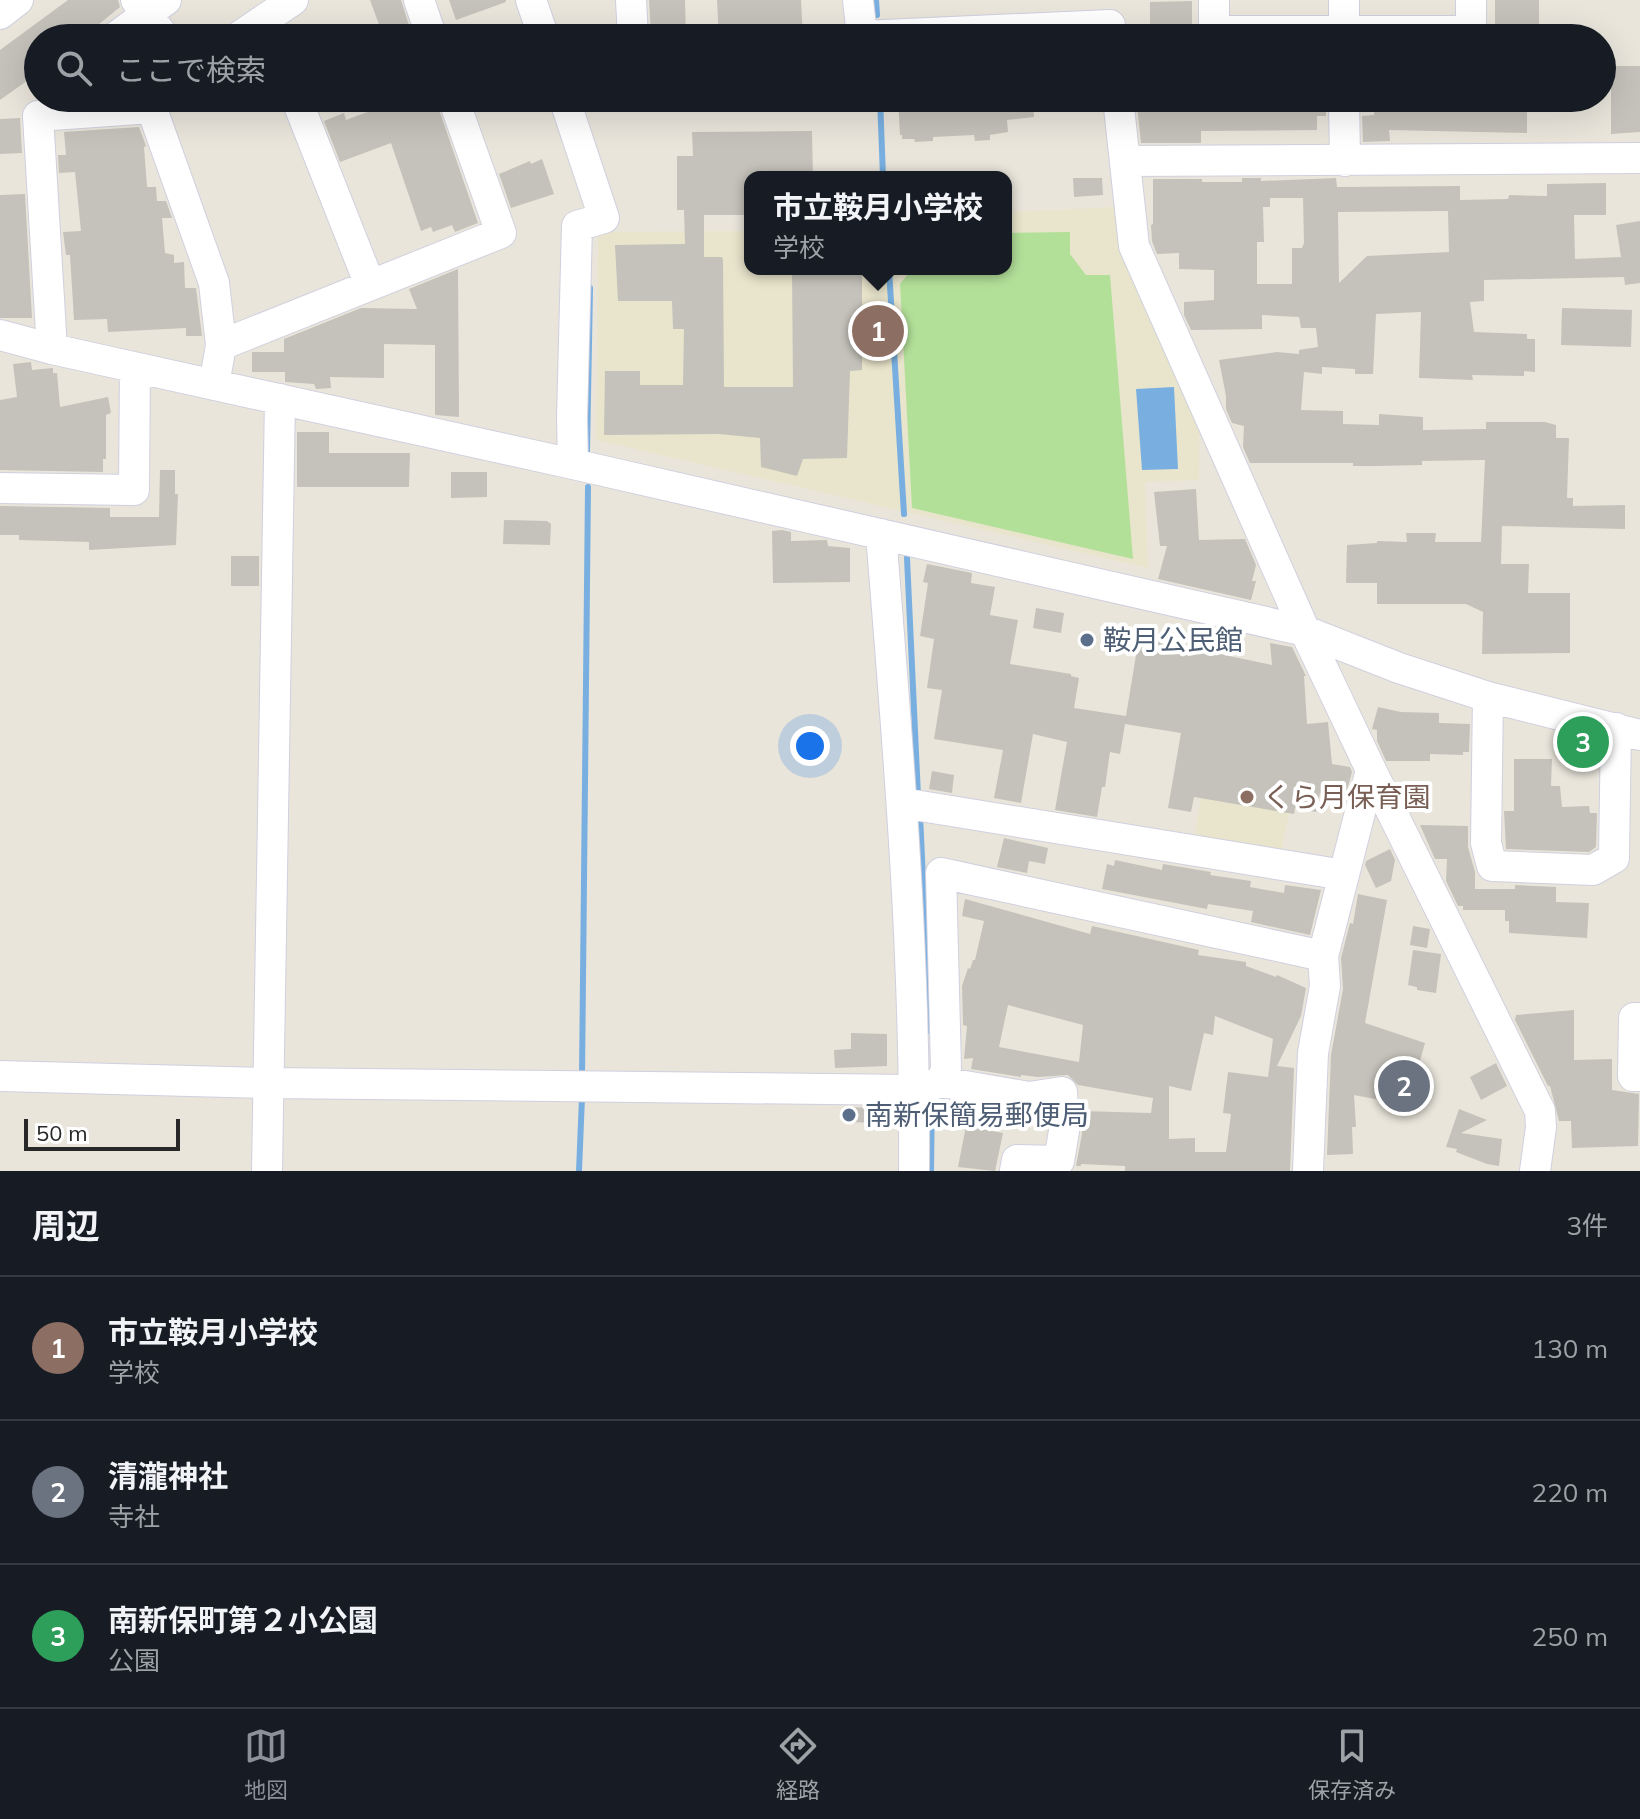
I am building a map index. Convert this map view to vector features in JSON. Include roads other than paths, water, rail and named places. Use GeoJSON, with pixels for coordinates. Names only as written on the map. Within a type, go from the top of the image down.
{"type":"FeatureCollection","features":[{"type":"Feature","properties":{"kind":"street"},"geometry":{"type":"LineString","coordinates":[[0,14],[18,0]]}},
{"type":"Feature","properties":{"kind":"street"},"geometry":{"type":"LineString","coordinates":[[265,19],[293,0]]}},
{"type":"Feature","properties":{"kind":"street"},"geometry":{"type":"LineString","coordinates":[[419,0],[427,24]]}},
{"type":"Feature","properties":{"kind":"street"},"geometry":{"type":"LineString","coordinates":[[531,0],[539,24]]}},
{"type":"Feature","properties":{"kind":"street"},"geometry":{"type":"LineString","coordinates":[[631,0],[632,24]]}},
{"type":"Feature","properties":{"kind":"street"},"geometry":{"type":"LineString","coordinates":[[858,0],[861,24]]}},
{"type":"Feature","properties":{"kind":"street"},"geometry":{"type":"LineString","coordinates":[[1214,0],[1214,24]]}},
{"type":"Feature","properties":{"kind":"street"},"geometry":{"type":"LineString","coordinates":[[1344,0],[1344,24]]}},
{"type":"Feature","properties":{"kind":"street"},"geometry":{"type":"LineString","coordinates":[[1471,0],[1471,24]]}},
{"type":"Feature","properties":{"kind":"street"},"geometry":{"type":"LineString","coordinates":[[129,24],[150,5],[159,24]]}},
{"type":"Feature","properties":{"kind":"street"},"geometry":{"type":"LineString","coordinates":[[1060,24],[1109,21]]}},
{"type":"Feature","properties":{"kind":"street"},"geometry":{"type":"LineString","coordinates":[[52,349],[38,116],[63,112]]}},
{"type":"Feature","properties":{"kind":"street"},"geometry":{"type":"LineString","coordinates":[[153,112],[214,283],[221,345],[214,385]]}},
{"type":"Feature","properties":{"kind":"street"},"geometry":{"type":"LineString","coordinates":[[302,112],[370,285]]}},
{"type":"Feature","properties":{"kind":"street"},"geometry":{"type":"LineString","coordinates":[[221,345],[501,233],[458,112]]}},
{"type":"Feature","properties":{"kind":"street"},"geometry":{"type":"LineString","coordinates":[[569,112],[604,218],[577,226],[573,464]]}},
{"type":"Feature","properties":{"kind":"street"},"geometry":{"type":"LineString","coordinates":[[1120,112],[1134,246],[1305,631],[1540,1111],[1535,1171]]}},
{"type":"Feature","properties":{"kind":"street"},"geometry":{"type":"LineString","coordinates":[[1344,112],[1345,161]]}},
{"type":"Feature","properties":{"kind":"street"},"geometry":{"type":"LineString","coordinates":[[1126,161],[1640,158]]}},
{"type":"Feature","properties":{"kind":"street"},"geometry":{"type":"LineString","coordinates":[[0,335],[1305,631],[1399,668],[1488,697],[1628,732],[1614,858],[1593,870],[1492,866],[1486,843],[1488,697]]}},
{"type":"Feature","properties":{"kind":"street"},"geometry":{"type":"LineString","coordinates":[[0,488],[134,490],[135,368]]}},
{"type":"Feature","properties":{"kind":"street"},"geometry":{"type":"LineString","coordinates":[[267,1171],[280,399]]}},
{"type":"Feature","properties":{"kind":"street"},"geometry":{"type":"LineString","coordinates":[[881,534],[916,805],[928,1086],[914,1171]]}},
{"type":"Feature","properties":{"kind":"street"},"geometry":{"type":"LineString","coordinates":[[1308,1171],[1313,1053],[1325,986],[1323,956],[1371,770]]}},
{"type":"Feature","properties":{"kind":"street"},"geometry":{"type":"LineString","coordinates":[[916,805],[1344,875]]}},
{"type":"Feature","properties":{"kind":"street"},"geometry":{"type":"LineString","coordinates":[[928,1086],[946,1068],[941,873],[1323,956]]}},
{"type":"Feature","properties":{"kind":"street"},"geometry":{"type":"LineString","coordinates":[[1640,1018],[1634,1018],[1633,1076],[1640,1076]]}},
{"type":"Feature","properties":{"kind":"street"},"geometry":{"type":"LineString","coordinates":[[0,1076],[268,1083],[928,1086],[1029,1097],[1062,1092],[1064,1131],[1059,1161],[1017,1160],[1015,1171]]}},
{"type":"Feature","properties":{"kind":"water"},"geometry":{"type":"Polygon","coordinates":[[[1174,387],[1178,469],[1142,470],[1136,389],[1174,387]]]}},
{"type":"Feature","properties":{"kind":"waterway"},"geometry":{"type":"LineString","coordinates":[[876,0],[877,15]]}},
{"type":"Feature","properties":{"kind":"waterway"},"geometry":{"type":"LineString","coordinates":[[881,112],[883,171]]}},
{"type":"Feature","properties":{"kind":"waterway"},"geometry":{"type":"LineString","coordinates":[[889,275],[904,514]]}},
{"type":"Feature","properties":{"kind":"waterway"},"geometry":{"type":"LineString","coordinates":[[587,452],[590,288]]}},
{"type":"Feature","properties":{"kind":"waterway"},"geometry":{"type":"LineString","coordinates":[[582,1077],[588,487]]}},
{"type":"Feature","properties":{"kind":"waterway"},"geometry":{"type":"LineString","coordinates":[[907,558],[918,796]]}},
{"type":"Feature","properties":{"kind":"waterway"},"geometry":{"type":"LineString","coordinates":[[920,815],[930,1031]]}},
{"type":"Feature","properties":{"kind":"waterway"},"geometry":{"type":"LineString","coordinates":[[931,1171],[932,1095]]}},
{"type":"Feature","properties":{"kind":"waterway"},"geometry":{"type":"LineString","coordinates":[[579,1171],[582,1097]]}},
{"type":"Feature","properties":{"kind":"place","name":"市立鞍月小学校"},"geometry":{"type":"Point","coordinates":[878,331]}},
{"type":"Feature","properties":{"kind":"place","name":"鞍月公民館"},"geometry":{"type":"Point","coordinates":[1087,640]}},
{"type":"Feature","properties":{"kind":"place","name":"南新保町第２小公園"},"geometry":{"type":"Point","coordinates":[1583,742]}},
{"type":"Feature","properties":{"kind":"place","name":"くら月保育園"},"geometry":{"type":"Point","coordinates":[1247,797]}},
{"type":"Feature","properties":{"kind":"place","name":"清瀧神社"},"geometry":{"type":"Point","coordinates":[1404,1086]}},
{"type":"Feature","properties":{"kind":"place","name":"南新保簡易郵便局"},"geometry":{"type":"Point","coordinates":[849,1115]}}]}
